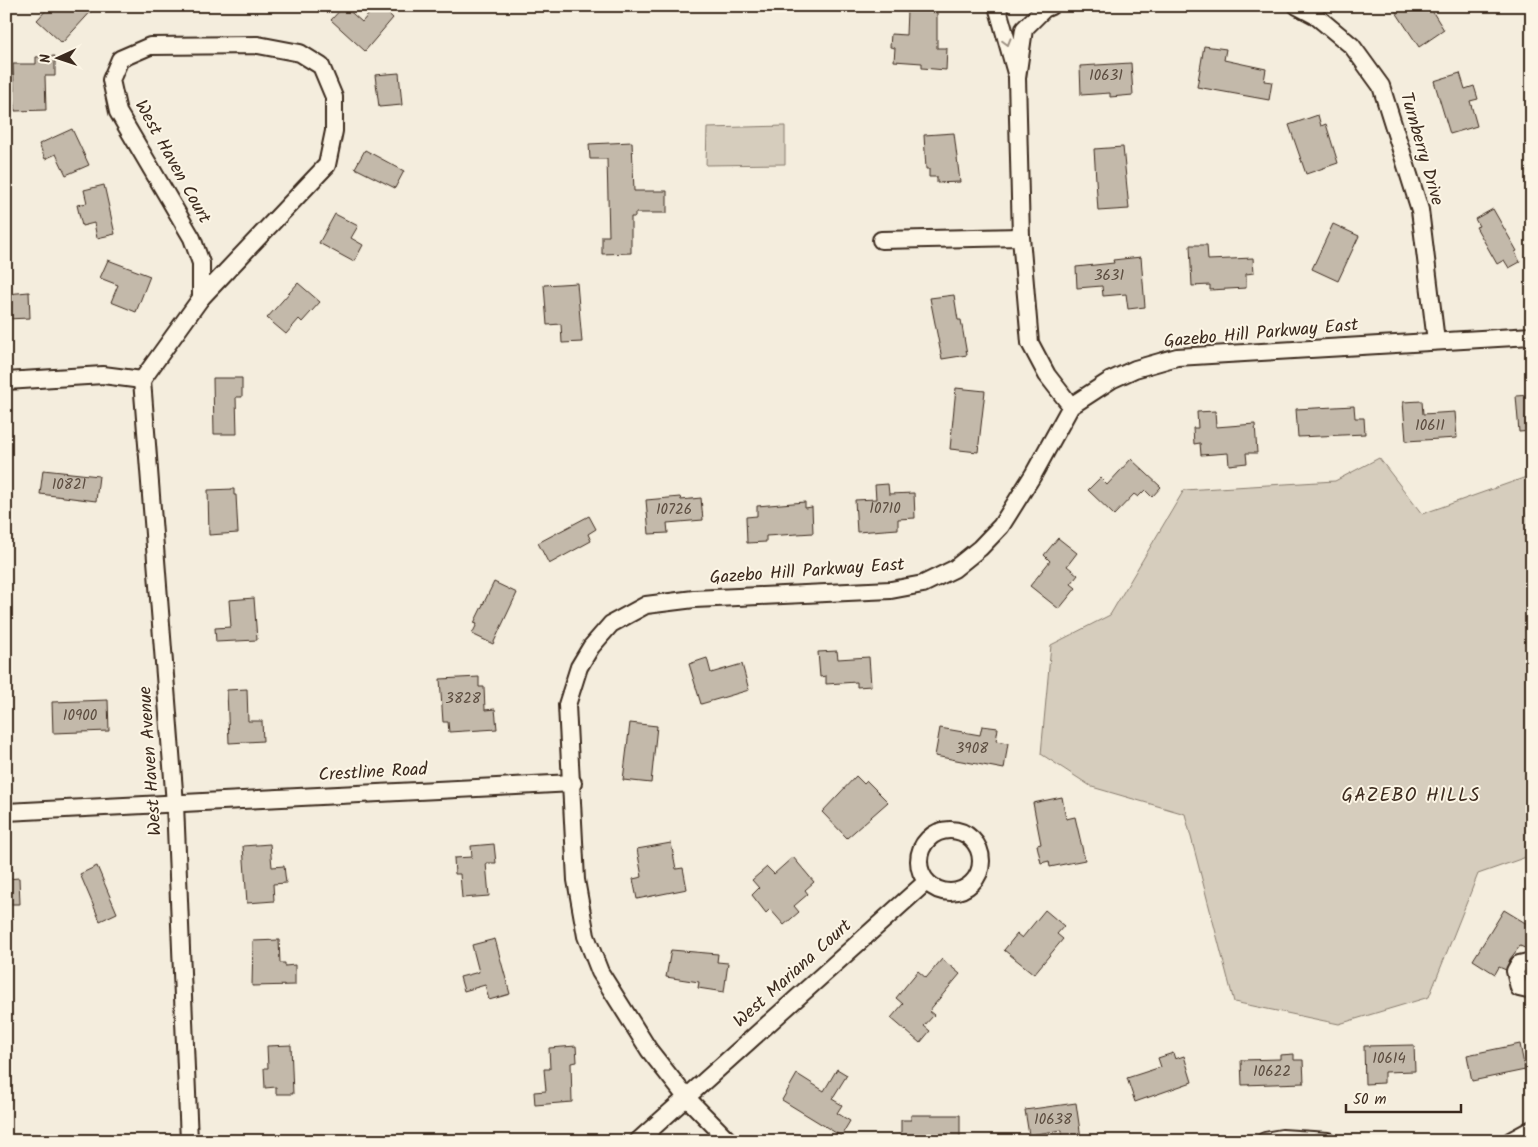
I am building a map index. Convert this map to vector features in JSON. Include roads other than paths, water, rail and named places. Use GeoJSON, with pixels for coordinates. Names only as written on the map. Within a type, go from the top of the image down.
{"type":"FeatureCollection","features":[{"type":"Feature","properties":{"kind":"street"},"geometry":{"type":"LineString","coordinates":[[997,6],[1017,78]]}},
{"type":"Feature","properties":{"kind":"street"},"geometry":{"type":"LineString","coordinates":[[1051,6],[1044,9],[1024,29],[1017,78],[1021,238],[1030,343],[1047,375],[1071,406]]}},
{"type":"Feature","properties":{"kind":"street","name":"Turnberry Drive"},"geometry":{"type":"LineString","coordinates":[[1297,6],[1316,16],[1352,46],[1382,86],[1420,210],[1436,341]]}},
{"type":"Feature","properties":{"kind":"street","name":"West Haven Court"},"geometry":{"type":"LineString","coordinates":[[142,380],[201,298],[326,165],[334,131],[334,98],[321,66],[300,53],[258,46],[150,46],[120,59],[117,66],[112,80],[118,112],[192,238],[201,263],[201,298]]}},
{"type":"Feature","properties":{"kind":"street"},"geometry":{"type":"LineString","coordinates":[[881,240],[1021,238]]}},
{"type":"Feature","properties":{"kind":"street","name":"Gazebo Hill Parkway East"},"geometry":{"type":"LineString","coordinates":[[729,1141],[686,1097],[649,1050],[600,972],[586,936],[576,880],[567,705],[579,667],[591,647],[611,624],[646,605],[694,599],[891,590],[923,584],[954,569],[1001,526],[1034,475],[1071,406],[1111,380],[1135,369],[1177,357],[1532,336]]}},
{"type":"Feature","properties":{"kind":"street"},"geometry":{"type":"LineString","coordinates":[[6,380],[103,375],[142,380]]}},
{"type":"Feature","properties":{"kind":"street","name":"West Haven Avenue"},"geometry":{"type":"LineString","coordinates":[[142,380],[175,804],[189,1141]]}},
{"type":"Feature","properties":{"kind":"street","name":"Crestline Road"},"geometry":{"type":"LineString","coordinates":[[6,812],[572,783]]}},
{"type":"Feature","properties":{"kind":"street","name":"West Mariana Court"},"geometry":{"type":"LineString","coordinates":[[638,1141],[926,882]]}},
{"type":"Feature","properties":{"kind":"street"},"geometry":{"type":"LineString","coordinates":[[1532,961],[1519,964],[1515,971],[1518,988],[1532,991]]}},
{"type":"Feature","properties":{"kind":"street"},"geometry":{"type":"LineString","coordinates":[[1510,1141],[1532,1129]]}},
{"type":"Feature","properties":{"kind":"street"},"geometry":{"type":"LineString","coordinates":[[1265,1141],[1282,1138],[1328,1141]]}},
{"type":"Feature","properties":{"kind":"district","name":"GAZEBO HILLS"},"geometry":{"type":"Point","coordinates":[1411,796]}}]}
